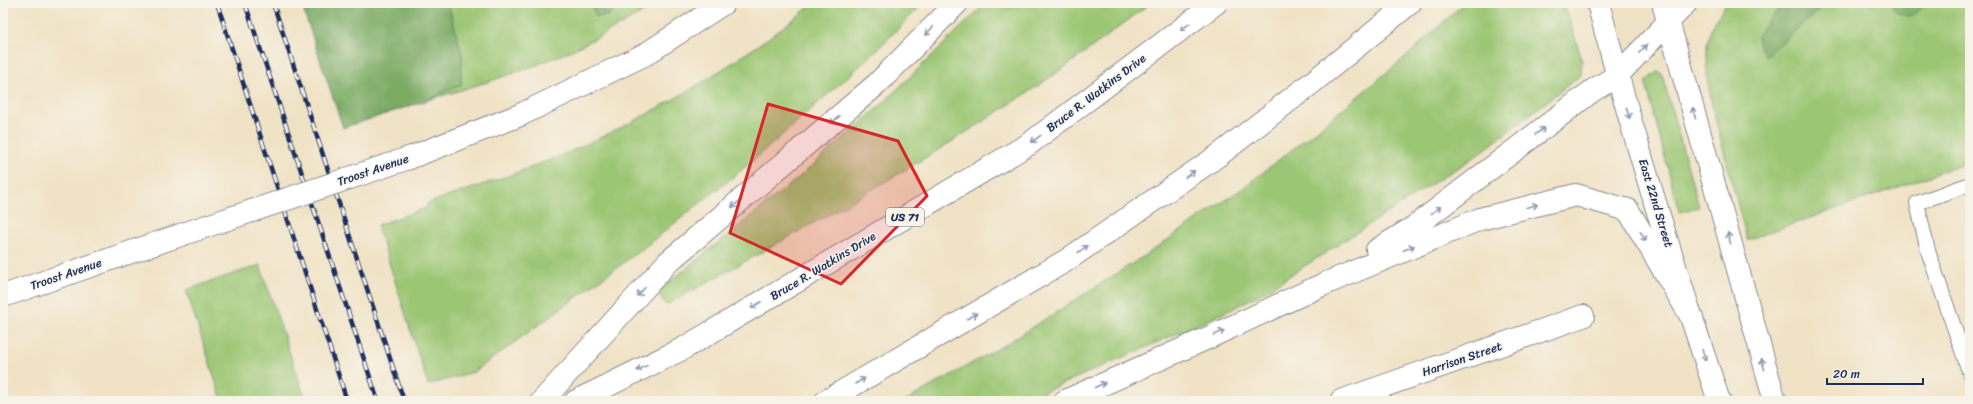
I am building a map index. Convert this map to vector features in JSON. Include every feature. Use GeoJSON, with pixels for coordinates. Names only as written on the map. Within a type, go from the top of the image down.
{"type":"FeatureCollection","features":[{"type":"Feature","properties":{"kind":"main road","name":"Troost Avenue"},"geometry":{"type":"LineString","coordinates":[[3,296],[409,158],[520,115],[646,54],[724,3]]}},
{"type":"Feature","properties":{"kind":"main road"},"geometry":{"type":"LineString","coordinates":[[542,401],[668,262],[877,84],[957,3]]}},
{"type":"Feature","properties":{"kind":"main road","name":"Bruce R. Watkins Drive"},"geometry":{"type":"LineString","coordinates":[[576,401],[684,348],[1029,144],[1216,3]]}},
{"type":"Feature","properties":{"kind":"main road"},"geometry":{"type":"LineString","coordinates":[[826,401],[1067,260],[1219,154],[1313,82],[1410,3]]}},
{"type":"Feature","properties":{"kind":"main road","name":"East 22nd Street"},"geometry":{"type":"LineString","coordinates":[[1598,3],[1617,76],[1692,318],[1720,401]]}},
{"type":"Feature","properties":{"kind":"main road"},"geometry":{"type":"LineString","coordinates":[[1322,285],[1414,227],[1592,91],[1617,76],[1666,12],[1686,3]]}},
{"type":"Feature","properties":{"kind":"main road"},"geometry":{"type":"LineString","coordinates":[[1666,12],[1775,401]]}},
{"type":"Feature","properties":{"kind":"main road"},"geometry":{"type":"LineString","coordinates":[[1065,401],[1210,337],[1322,285],[1480,219],[1576,195],[1628,210],[1692,318]]}},
{"type":"Feature","properties":{"kind":"main road","name":"Harrison Street"},"geometry":{"type":"LineString","coordinates":[[1341,401],[1583,316]]}},
{"type":"Feature","properties":{"kind":"lane"},"geometry":{"type":"LineString","coordinates":[[1970,184],[1917,203],[1928,251],[1970,374]]}},
{"type":"Feature","properties":{"kind":"highlighted area"},"geometry":{"type":"Polygon","coordinates":[[[768,104],[898,141],[927,196],[841,284],[730,233],[768,104]]]}},
{"type":"Feature","properties":{"kind":"green space"},"geometry":{"type":"Polygon","coordinates":[[[301,3],[448,3],[462,55],[461,85],[425,101],[343,128],[301,3]]]}},
{"type":"Feature","properties":{"kind":"green space"},"geometry":{"type":"Polygon","coordinates":[[[448,3],[590,3],[597,17],[609,15],[619,3],[659,3],[604,34],[553,59],[499,78],[425,101],[461,85],[462,55],[448,3]]]}},
{"type":"Feature","properties":{"kind":"green space"},"geometry":{"type":"Polygon","coordinates":[[[590,3],[619,3],[609,15],[597,17],[590,3]]]}},
{"type":"Feature","properties":{"kind":"green space"},"geometry":{"type":"Polygon","coordinates":[[[814,3],[924,3],[872,55],[754,160],[641,250],[474,372],[428,385],[377,225],[426,208],[428,203],[546,162],[629,124],[693,88],[724,68],[785,26],[814,3]]]}},
{"type":"Feature","properties":{"kind":"green space"},"geometry":{"type":"Polygon","coordinates":[[[986,3],[1151,3],[1054,75],[978,125],[890,179],[666,305],[657,292],[797,179],[881,105],[986,3]]]}},
{"type":"Feature","properties":{"kind":"green space"},"geometry":{"type":"Polygon","coordinates":[[[1464,3],[1564,3],[1582,60],[1581,75],[1479,154],[1266,291],[1224,313],[1023,401],[905,401],[1006,344],[1144,256],[1243,188],[1317,130],[1409,54],[1464,3]]]}},
{"type":"Feature","properties":{"kind":"green space"},"geometry":{"type":"Polygon","coordinates":[[[1726,3],[1784,3],[1763,27],[1766,56],[1827,3],[1891,3],[1892,7],[1911,16],[1927,3],[1970,3],[1970,162],[1747,240],[1713,110],[1707,75],[1707,43],[1711,29],[1726,3]]]}},
{"type":"Feature","properties":{"kind":"green space"},"geometry":{"type":"Polygon","coordinates":[[[1784,3],[1827,3],[1766,56],[1759,46],[1757,37],[1763,27],[1784,3]]]}},
{"type":"Feature","properties":{"kind":"green space"},"geometry":{"type":"Polygon","coordinates":[[[1891,3],[1927,3],[1911,16],[1898,13],[1891,3]]]}},
{"type":"Feature","properties":{"kind":"green space"},"geometry":{"type":"Polygon","coordinates":[[[1658,71],[1662,74],[1699,207],[1679,212],[1646,84],[1646,81],[1658,71]]]}},
{"type":"Feature","properties":{"kind":"green space"},"geometry":{"type":"Polygon","coordinates":[[[260,265],[306,401],[222,401],[186,290],[260,265]]]}},
{"type":"Feature","properties":{"kind":"railway"},"geometry":{"type":"LineString","coordinates":[[217,3],[347,401]]}},
{"type":"Feature","properties":{"kind":"railway"},"geometry":{"type":"LineString","coordinates":[[245,3],[378,401]]}},
{"type":"Feature","properties":{"kind":"railway"},"geometry":{"type":"LineString","coordinates":[[273,3],[404,401]]}}]}
